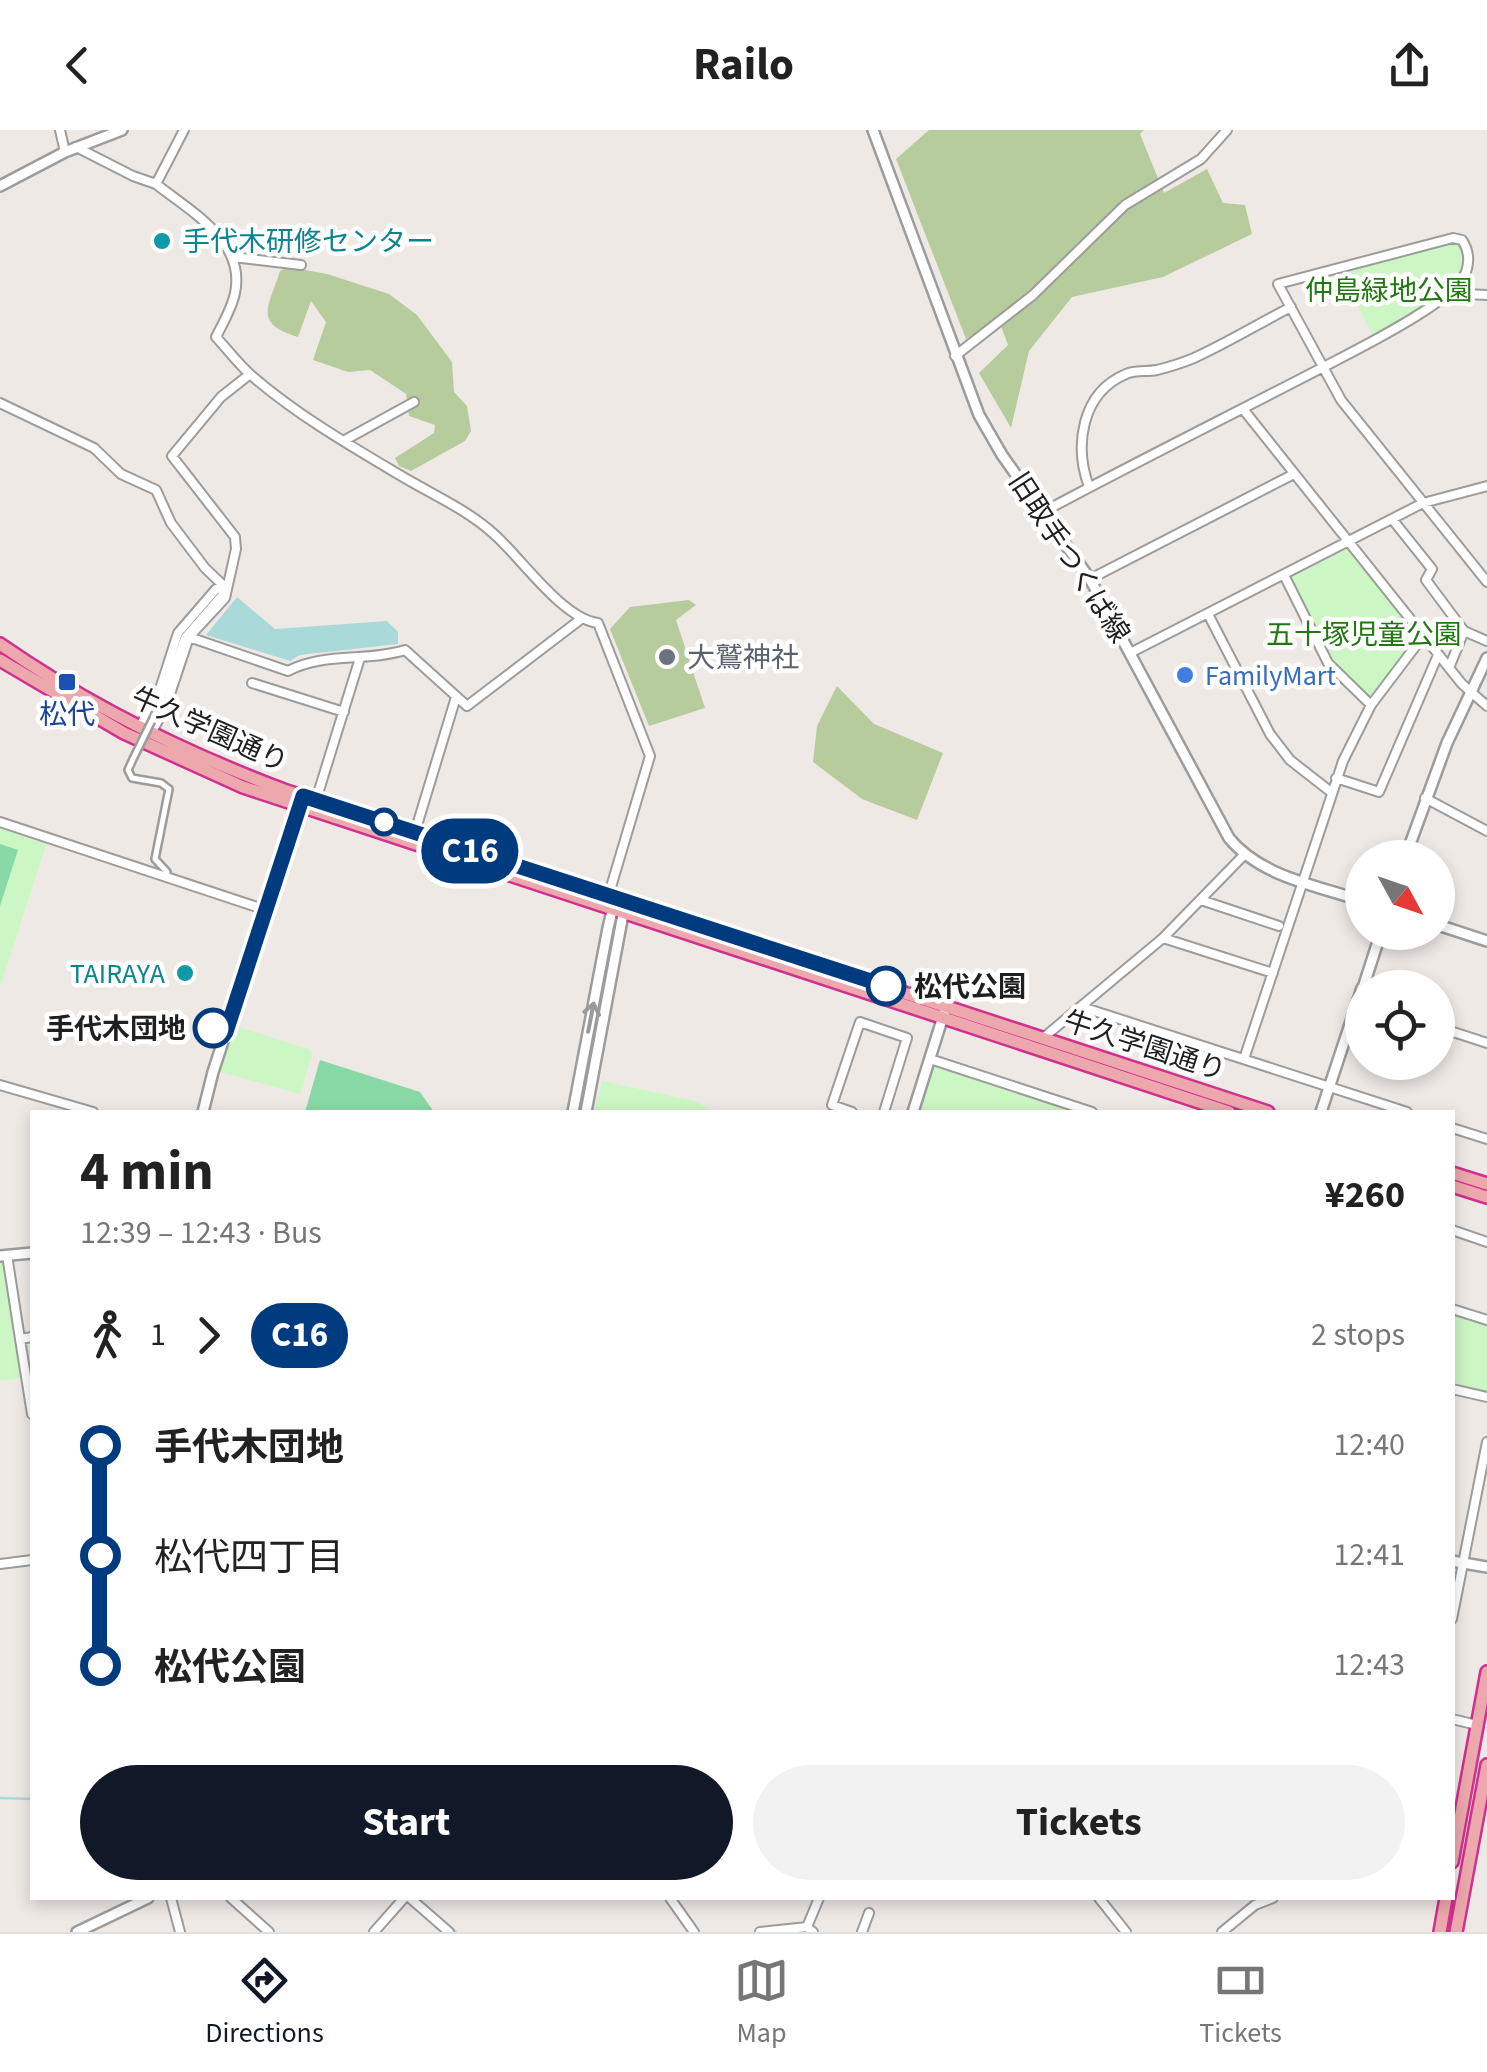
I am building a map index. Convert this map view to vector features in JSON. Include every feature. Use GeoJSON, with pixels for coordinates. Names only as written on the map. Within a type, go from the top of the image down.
{"type":"FeatureCollection","features":[{"type":"Feature","properties":{"kind":"highway","name":"牛久学園通り"},"geometry":{"type":"LineString","coordinates":[[0,644],[5,663],[72,705],[220,778],[414,832],[608,897],[620,909]]}},
{"type":"Feature","properties":{"kind":"highway","name":"牛久学園通り"},"geometry":{"type":"LineString","coordinates":[[5,663],[151,734],[306,801],[1223,1110]]}},
{"type":"Feature","properties":{"kind":"highway","name":"牛久学園通り"},"geometry":{"type":"LineString","coordinates":[[944,1013],[1043,1038],[1262,1110]]}},
{"type":"Feature","properties":{"kind":"highway"},"geometry":{"type":"LineString","coordinates":[[1455,1174],[1487,1184]]}},
{"type":"Feature","properties":{"kind":"highway"},"geometry":{"type":"LineString","coordinates":[[1455,1187],[1487,1198]]}},
{"type":"Feature","properties":{"kind":"highway"},"geometry":{"type":"LineString","coordinates":[[1456,1825],[1487,1672]]}},
{"type":"Feature","properties":{"kind":"highway"},"geometry":{"type":"LineString","coordinates":[[1456,1932],[1487,1765]]}},
{"type":"Feature","properties":{"kind":"highway"},"geometry":{"type":"LineString","coordinates":[[1440,1932],[1446,1900]]}},
{"type":"Feature","properties":{"kind":"street"},"geometry":{"type":"LineString","coordinates":[[60,130],[65,152]]}},
{"type":"Feature","properties":{"kind":"street"},"geometry":{"type":"LineString","coordinates":[[0,186],[105,132],[122,130]]}},
{"type":"Feature","properties":{"kind":"street"},"geometry":{"type":"LineString","coordinates":[[156,184],[184,130]]}},
{"type":"Feature","properties":{"kind":"street","name":"旧取手つくば線"},"geometry":{"type":"LineString","coordinates":[[873,130],[979,415],[1002,455],[1090,579],[1229,838],[1271,872],[1345,895]]}},
{"type":"Feature","properties":{"kind":"street"},"geometry":{"type":"LineString","coordinates":[[955,356],[1033,295],[1125,204],[1201,159],[1227,130]]}},
{"type":"Feature","properties":{"kind":"street"},"geometry":{"type":"LineString","coordinates":[[76,146],[156,184],[215,231],[233,257],[237,279],[234,298],[216,337],[250,374],[345,440],[466,512],[497,536],[535,578],[581,619],[598,622],[650,756],[608,897]]}},
{"type":"Feature","properties":{"kind":"street"},"geometry":{"type":"LineString","coordinates":[[1043,512],[1242,408],[1323,368],[1382,337],[1456,287],[1468,267],[1467,248],[1462,240],[1453,238],[1278,284],[1323,368],[1341,400],[1487,582]]}},
{"type":"Feature","properties":{"kind":"street"},"geometry":{"type":"LineString","coordinates":[[233,257],[301,265]]}},
{"type":"Feature","properties":{"kind":"street"},"geometry":{"type":"LineString","coordinates":[[1456,287],[1466,294],[1487,295]]}},
{"type":"Feature","properties":{"kind":"street"},"geometry":{"type":"LineString","coordinates":[[1089,487],[1080,447],[1083,426],[1090,408],[1106,387],[1128,372],[1154,371],[1190,360],[1291,307]]}},
{"type":"Feature","properties":{"kind":"street"},"geometry":{"type":"LineString","coordinates":[[151,734],[167,703],[189,637],[224,598],[236,549],[235,537],[172,456],[221,397],[250,374]]}},
{"type":"Feature","properties":{"kind":"street"},"geometry":{"type":"LineString","coordinates":[[345,440],[414,402]]}},
{"type":"Feature","properties":{"kind":"street"},"geometry":{"type":"LineString","coordinates":[[0,403],[94,448],[121,474],[156,490],[171,523],[204,568],[226,588]]}},
{"type":"Feature","properties":{"kind":"street"},"geometry":{"type":"LineString","coordinates":[[1242,408],[1449,668],[1487,706]]}},
{"type":"Feature","properties":{"kind":"street"},"geometry":{"type":"LineString","coordinates":[[1090,579],[1294,474]]}},
{"type":"Feature","properties":{"kind":"street"},"geometry":{"type":"LineString","coordinates":[[1132,652],[1423,504],[1487,486]]}},
{"type":"Feature","properties":{"kind":"street"},"geometry":{"type":"LineString","coordinates":[[1392,519],[1432,569],[1426,580],[1464,631],[1487,641]]}},
{"type":"Feature","properties":{"kind":"street"},"geometry":{"type":"LineString","coordinates":[[1284,575],[1328,663],[1370,706]]}},
{"type":"Feature","properties":{"kind":"street"},"geometry":{"type":"LineString","coordinates":[[166,878],[167,872],[155,859],[169,789],[161,783],[132,778],[128,770],[159,706],[184,638],[226,588]]}},
{"type":"Feature","properties":{"kind":"street"},"geometry":{"type":"LineString","coordinates":[[138,728],[159,692],[178,634],[216,589],[226,588]]}},
{"type":"Feature","properties":{"kind":"street"},"geometry":{"type":"LineString","coordinates":[[1208,614],[1270,734],[1290,760],[1331,792]]}},
{"type":"Feature","properties":{"kind":"street"},"geometry":{"type":"LineString","coordinates":[[189,637],[288,671],[321,660],[384,657],[405,650],[467,706],[581,619]]}},
{"type":"Feature","properties":{"kind":"street"},"geometry":{"type":"LineString","coordinates":[[1449,668],[1464,631]]}},
{"type":"Feature","properties":{"kind":"street"},"geometry":{"type":"LineString","coordinates":[[1244,1060],[1336,778],[1370,706],[1424,636]]}},
{"type":"Feature","properties":{"kind":"street"},"geometry":{"type":"LineString","coordinates":[[1336,778],[1378,792],[1438,654]]}},
{"type":"Feature","properties":{"kind":"street"},"geometry":{"type":"LineString","coordinates":[[204,1110],[266,910],[344,712],[360,658]]}},
{"type":"Feature","properties":{"kind":"street"},"geometry":{"type":"LineString","coordinates":[[1411,840],[1425,798],[1487,658]]}},
{"type":"Feature","properties":{"kind":"street"},"geometry":{"type":"LineString","coordinates":[[252,682],[344,712]]}},
{"type":"Feature","properties":{"kind":"street"},"geometry":{"type":"LineString","coordinates":[[414,832],[456,697]]}},
{"type":"Feature","properties":{"kind":"street"},"geometry":{"type":"LineString","coordinates":[[1425,798],[1487,832]]}},
{"type":"Feature","properties":{"kind":"street"},"geometry":{"type":"LineString","coordinates":[[0,822],[266,910]]}},
{"type":"Feature","properties":{"kind":"street"},"geometry":{"type":"LineString","coordinates":[[1043,1038],[1163,938],[1244,854]]}},
{"type":"Feature","properties":{"kind":"street"},"geometry":{"type":"LineString","coordinates":[[1201,900],[1279,926]]}},
{"type":"Feature","properties":{"kind":"street"},"geometry":{"type":"LineString","coordinates":[[573,1110],[620,909]]}},
{"type":"Feature","properties":{"kind":"street"},"geometry":{"type":"LineString","coordinates":[[586,1110],[620,909]]}},
{"type":"Feature","properties":{"kind":"street"},"geometry":{"type":"LineString","coordinates":[[1455,931],[1487,941]]}},
{"type":"Feature","properties":{"kind":"street"},"geometry":{"type":"LineString","coordinates":[[1163,938],[1272,973]]}},
{"type":"Feature","properties":{"kind":"street"},"geometry":{"type":"LineString","coordinates":[[1082,1007],[1401,1110]]}},
{"type":"Feature","properties":{"kind":"street"},"geometry":{"type":"LineString","coordinates":[[914,1110],[944,1013]]}},
{"type":"Feature","properties":{"kind":"street"},"geometry":{"type":"LineString","coordinates":[[845,1110],[832,1106],[860,1022],[907,1038],[885,1110]]}},
{"type":"Feature","properties":{"kind":"street"},"geometry":{"type":"LineString","coordinates":[[1455,1033],[1487,1043]]}},
{"type":"Feature","properties":{"kind":"street"},"geometry":{"type":"LineString","coordinates":[[1322,1110],[1345,1044]]}},
{"type":"Feature","properties":{"kind":"street"},"geometry":{"type":"LineString","coordinates":[[930,1059],[1086,1110]]}},
{"type":"Feature","properties":{"kind":"street"},"geometry":{"type":"LineString","coordinates":[[0,1085],[86,1110]]}},
{"type":"Feature","properties":{"kind":"street"},"geometry":{"type":"LineString","coordinates":[[1455,1129],[1487,1138]]}},
{"type":"Feature","properties":{"kind":"street"},"geometry":{"type":"LineString","coordinates":[[1455,1231],[1487,1242]]}},
{"type":"Feature","properties":{"kind":"street"},"geometry":{"type":"LineString","coordinates":[[30,1253],[3,1256],[30,1402]]}},
{"type":"Feature","properties":{"kind":"street"},"geometry":{"type":"LineString","coordinates":[[1455,1310],[1487,1320]]}},
{"type":"Feature","properties":{"kind":"street"},"geometry":{"type":"LineString","coordinates":[[20,1339],[30,1338]]}},
{"type":"Feature","properties":{"kind":"street"},"geometry":{"type":"LineString","coordinates":[[1455,1389],[1487,1397]]}},
{"type":"Feature","properties":{"kind":"street"},"geometry":{"type":"LineString","coordinates":[[1455,1605],[1487,1442]]}},
{"type":"Feature","properties":{"kind":"street"},"geometry":{"type":"LineString","coordinates":[[0,1564],[30,1560]]}},
{"type":"Feature","properties":{"kind":"street"},"geometry":{"type":"LineString","coordinates":[[1455,1562],[1487,1567]]}},
{"type":"Feature","properties":{"kind":"street"},"geometry":{"type":"LineString","coordinates":[[1455,1720],[1478,1725]]}},
{"type":"Feature","properties":{"kind":"street"},"geometry":{"type":"LineString","coordinates":[[77,1932],[144,1900]]}},
{"type":"Feature","properties":{"kind":"street"},"geometry":{"type":"LineString","coordinates":[[172,1900],[180,1932]]}},
{"type":"Feature","properties":{"kind":"street"},"geometry":{"type":"LineString","coordinates":[[233,1900],[269,1932]]}},
{"type":"Feature","properties":{"kind":"street"},"geometry":{"type":"LineString","coordinates":[[374,1932],[405,1900]]}},
{"type":"Feature","properties":{"kind":"street"},"geometry":{"type":"LineString","coordinates":[[410,1900],[450,1932]]}},
{"type":"Feature","properties":{"kind":"street"},"geometry":{"type":"LineString","coordinates":[[671,1900],[694,1932]]}},
{"type":"Feature","properties":{"kind":"street"},"geometry":{"type":"LineString","coordinates":[[760,1932],[810,1930],[818,1900]]}},
{"type":"Feature","properties":{"kind":"street"},"geometry":{"type":"LineString","coordinates":[[1101,1900],[1126,1932]]}},
{"type":"Feature","properties":{"kind":"street"},"geometry":{"type":"LineString","coordinates":[[1222,1932],[1254,1905],[1268,1900]]}},
{"type":"Feature","properties":{"kind":"street"},"geometry":{"type":"LineString","coordinates":[[862,1932],[869,1913]]}},
{"type":"Feature","properties":{"kind":"green space"},"geometry":{"type":"Polygon","coordinates":[[[929,130],[1144,130],[1140,134],[1164,193],[1207,169],[1223,203],[1245,205],[1252,234],[1163,277],[1072,297],[1029,351],[1011,428],[979,373],[1008,345],[999,321],[966,339],[896,159],[929,130]]]}},
{"type":"Feature","properties":{"kind":"green space","name":"仲島緑地公園"},"geometry":{"type":"Polygon","coordinates":[[[1453,238],[1462,240],[1468,267],[1456,287],[1375,340],[1339,267],[1453,238]]]}},
{"type":"Feature","properties":{"kind":"green space"},"geometry":{"type":"Polygon","coordinates":[[[289,267],[327,274],[389,294],[417,315],[452,362],[454,392],[467,406],[471,431],[465,441],[411,471],[399,466],[395,458],[434,433],[435,425],[409,416],[406,394],[370,370],[348,372],[313,360],[326,322],[311,301],[298,337],[274,326],[269,319],[269,304],[280,271],[289,267]]]}},
{"type":"Feature","properties":{"kind":"green space","name":"五十塚児童公園"},"geometry":{"type":"Polygon","coordinates":[[[1348,541],[1424,635],[1371,705],[1338,676],[1284,575],[1348,541]]]}},
{"type":"Feature","properties":{"kind":"green space"},"geometry":{"type":"Polygon","coordinates":[[[689,600],[696,605],[676,620],[705,708],[649,726],[610,629],[630,607],[689,600]]]}},
{"type":"Feature","properties":{"kind":"green space"},"geometry":{"type":"Polygon","coordinates":[[[837,686],[874,724],[943,753],[917,820],[862,799],[813,762],[817,726],[837,686]]]}},
{"type":"Feature","properties":{"kind":"green space"},"geometry":{"type":"Polygon","coordinates":[[[0,825],[48,839],[0,987],[0,825]]]}},
{"type":"Feature","properties":{"kind":"green space"},"geometry":{"type":"Polygon","coordinates":[[[0,844],[18,850],[0,906],[0,844]]]}},
{"type":"Feature","properties":{"kind":"green space"},"geometry":{"type":"Polygon","coordinates":[[[235,1026],[309,1049],[312,1053],[301,1094],[220,1072],[235,1026]]]}},
{"type":"Feature","properties":{"kind":"green space","name":"松代公園"},"geometry":{"type":"Polygon","coordinates":[[[930,1059],[1086,1110],[914,1110],[930,1059]]]}},
{"type":"Feature","properties":{"kind":"green space"},"geometry":{"type":"Polygon","coordinates":[[[320,1060],[420,1092],[433,1110],[306,1110],[320,1060]]]}},
{"type":"Feature","properties":{"kind":"green space"},"geometry":{"type":"Polygon","coordinates":[[[602,1081],[695,1101],[711,1110],[595,1110],[602,1081]]]}},
{"type":"Feature","properties":{"kind":"green space"},"geometry":{"type":"Polygon","coordinates":[[[6,1258],[21,1378],[0,1381],[0,1259],[6,1258]]]}},
{"type":"Feature","properties":{"kind":"green space"},"geometry":{"type":"Polygon","coordinates":[[[1455,1314],[1487,1324],[1487,1394],[1455,1386],[1455,1314]]]}},
{"type":"Feature","properties":{"kind":"water"},"geometry":{"type":"Polygon","coordinates":[[[237,597],[275,629],[387,621],[398,632],[398,644],[300,655],[290,661],[206,635],[237,597]]]}},
{"type":"Feature","properties":{"kind":"waterway"},"geometry":{"type":"LineString","coordinates":[[0,1798],[30,1799]]}},
{"type":"Feature","properties":{"kind":"waterway"},"geometry":{"type":"LineString","coordinates":[[419,1900],[456,1932]]}},
{"type":"Feature","properties":{"kind":"bus line","name":"C16"},"geometry":{"type":"LineString","coordinates":[[213,1028],[226,1032],[303,796],[886,986]]}},
{"type":"Feature","properties":{"kind":"place","name":"手代木研修センター"},"geometry":{"type":"Point","coordinates":[162,241]}},
{"type":"Feature","properties":{"kind":"place","name":"大鷲神社"},"geometry":{"type":"Point","coordinates":[667,657]}},
{"type":"Feature","properties":{"kind":"place","name":"FamilyMart"},"geometry":{"type":"Point","coordinates":[1185,675]}},
{"type":"Feature","properties":{"kind":"place","name":"松代"},"geometry":{"type":"Point","coordinates":[67,682]}},
{"type":"Feature","properties":{"kind":"place","name":"TAIRAYA"},"geometry":{"type":"Point","coordinates":[185,973]}},
{"type":"Feature","properties":{"kind":"place","name":"松代公園"},"geometry":{"type":"Point","coordinates":[886,986]}},
{"type":"Feature","properties":{"kind":"place","name":"手代木団地"},"geometry":{"type":"Point","coordinates":[213,1028]}}]}
